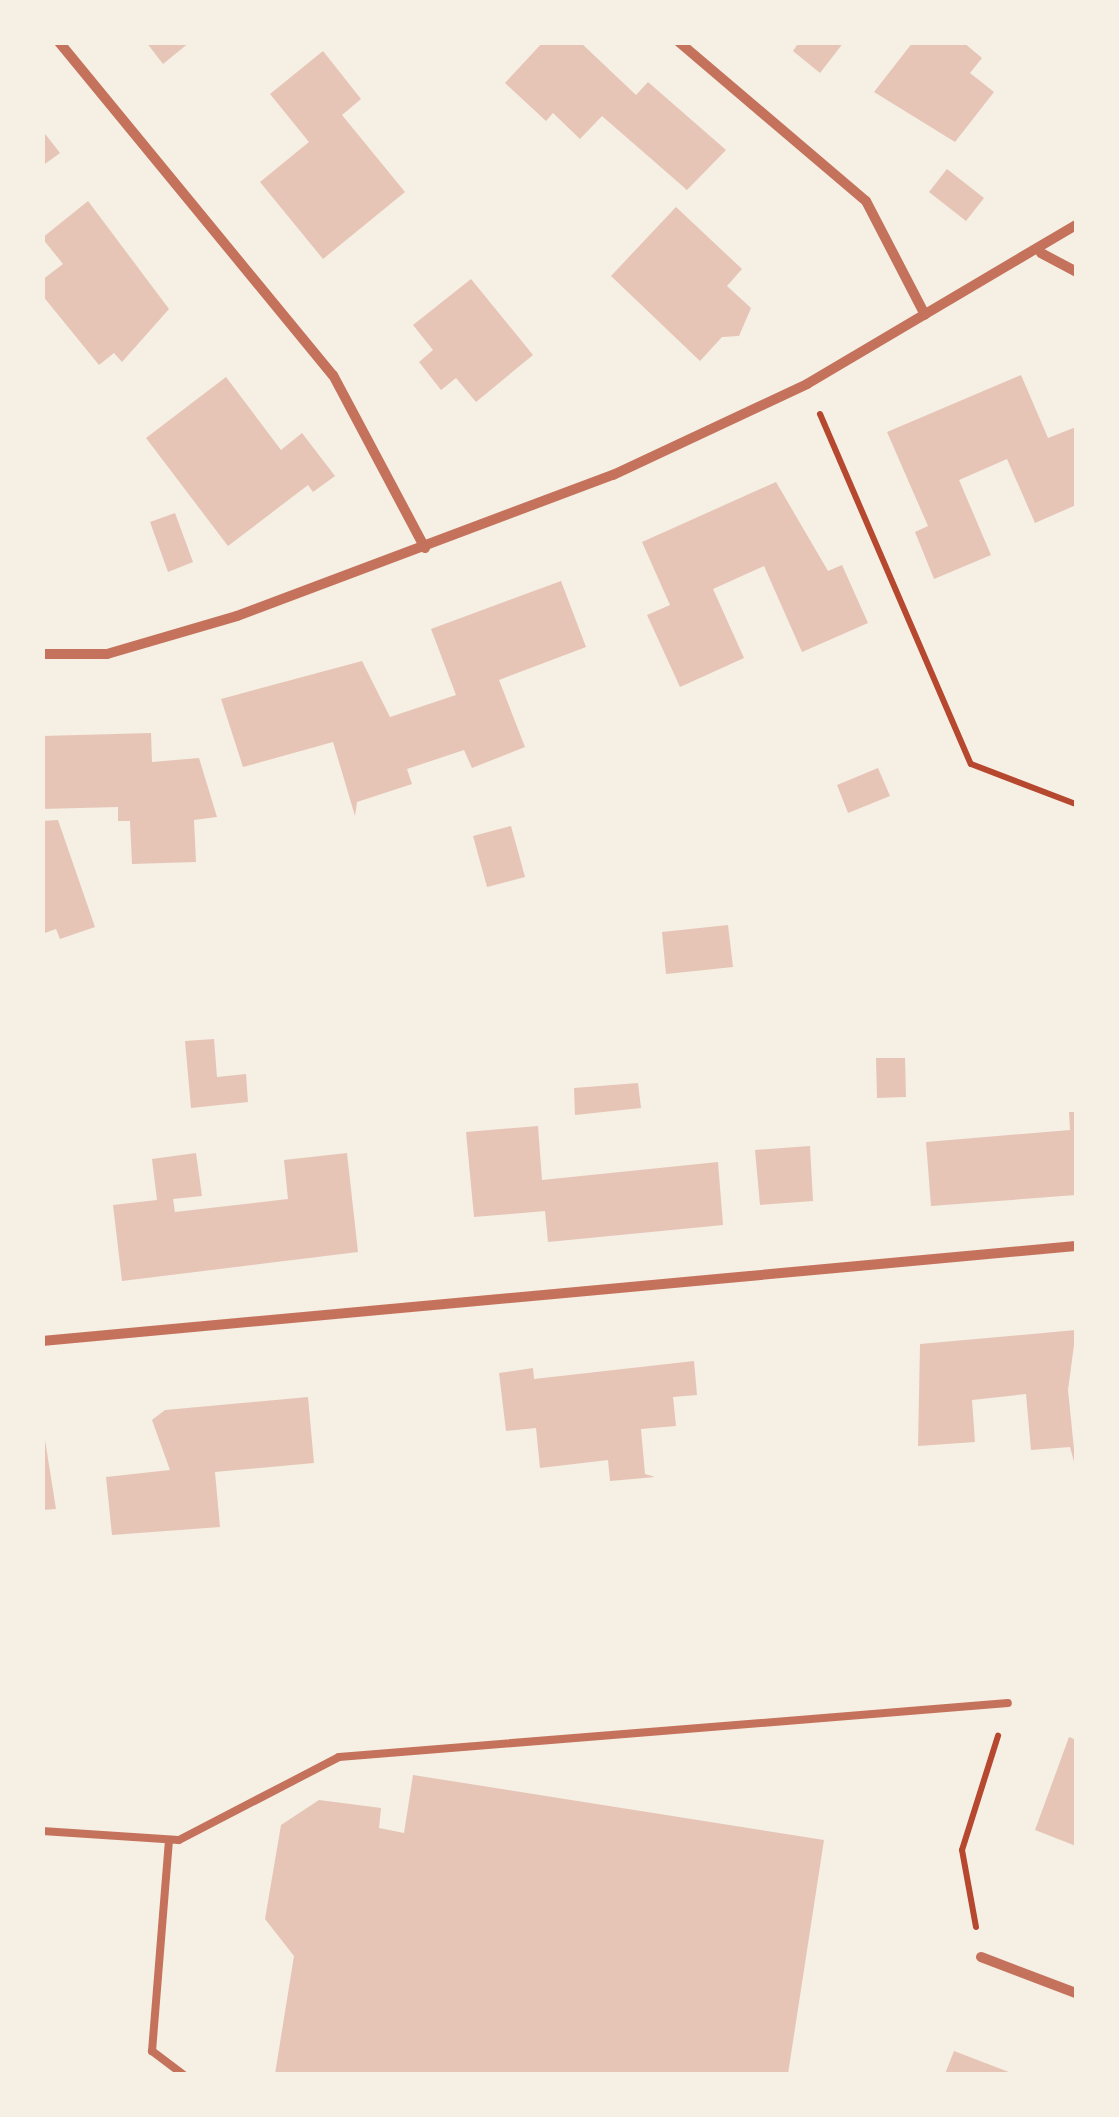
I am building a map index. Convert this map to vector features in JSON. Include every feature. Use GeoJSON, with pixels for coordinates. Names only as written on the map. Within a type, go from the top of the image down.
{"type":"FeatureCollection","features":[{"type":"Feature","properties":{"kind":"street"},"geometry":{"type":"LineString","coordinates":[[59,42],[333,375],[424,548]]}},
{"type":"Feature","properties":{"kind":"street"},"geometry":{"type":"LineString","coordinates":[[679,42],[866,201],[925,315]]}},
{"type":"Feature","properties":{"kind":"street"},"geometry":{"type":"LineString","coordinates":[[42,654],[107,654],[424,548],[612,476],[807,384],[1041,253],[1076,225]]}},
{"type":"Feature","properties":{"kind":"street"},"geometry":{"type":"LineString","coordinates":[[1041,253],[1076,272]]}},
{"type":"Feature","properties":{"kind":"street"},"geometry":{"type":"LineString","coordinates":[[42,1341],[1076,1246]]}},
{"type":"Feature","properties":{"kind":"street"},"geometry":{"type":"LineString","coordinates":[[981,1957],[1076,1993]]}},
{"type":"Feature","properties":{"kind":"lane"},"geometry":{"type":"LineString","coordinates":[[42,1831],[169,1840],[339,1756],[1008,1702]]}},
{"type":"Feature","properties":{"kind":"lane"},"geometry":{"type":"LineString","coordinates":[[169,1840],[152,2052],[183,2074]]}},
{"type":"Feature","properties":{"kind":"path"},"geometry":{"type":"LineString","coordinates":[[807,384],[971,764],[1076,804]]}},
{"type":"Feature","properties":{"kind":"path"},"geometry":{"type":"LineString","coordinates":[[981,1957],[962,1850],[1008,1702]]}},
{"type":"Feature","properties":{"kind":"building"},"geometry":{"type":"Polygon","coordinates":[[[146,42],[190,42],[163,64],[146,42]]]}},
{"type":"Feature","properties":{"kind":"building"},"geometry":{"type":"Polygon","coordinates":[[[543,42],[580,42],[636,95],[648,82],[726,150],[687,190],[602,116],[580,139],[553,113],[546,121],[505,83],[543,42]]]}},
{"type":"Feature","properties":{"kind":"building"},"geometry":{"type":"Polygon","coordinates":[[[799,42],[844,42],[820,73],[793,51],[799,42]]]}},
{"type":"Feature","properties":{"kind":"building"},"geometry":{"type":"Polygon","coordinates":[[[913,42],[963,42],[982,58],[970,73],[994,92],[955,142],[874,92],[913,42]]]}},
{"type":"Feature","properties":{"kind":"building"},"geometry":{"type":"Polygon","coordinates":[[[323,51],[361,99],[342,115],[405,192],[323,259],[260,182],[309,142],[270,94],[323,51]]]}},
{"type":"Feature","properties":{"kind":"building"},"geometry":{"type":"Polygon","coordinates":[[[42,130],[60,153],[42,166],[42,130]]]}},
{"type":"Feature","properties":{"kind":"building"},"geometry":{"type":"Polygon","coordinates":[[[947,169],[984,198],[966,221],[929,192],[947,169]]]}},
{"type":"Feature","properties":{"kind":"building"},"geometry":{"type":"Polygon","coordinates":[[[88,201],[169,309],[122,362],[114,353],[99,365],[42,295],[42,280],[63,264],[42,238],[88,201]]]}},
{"type":"Feature","properties":{"kind":"building"},"geometry":{"type":"Polygon","coordinates":[[[676,207],[742,269],[727,286],[751,308],[739,336],[722,337],[700,361],[611,276],[676,207]]]}},
{"type":"Feature","properties":{"kind":"building"},"geometry":{"type":"Polygon","coordinates":[[[471,279],[533,355],[476,402],[456,378],[441,390],[419,362],[433,350],[413,325],[471,279]]]}},
{"type":"Feature","properties":{"kind":"building"},"geometry":{"type":"Polygon","coordinates":[[[1021,375],[1048,438],[1076,427],[1076,505],[1035,523],[1007,459],[959,480],[991,555],[934,579],[915,532],[928,526],[887,432],[1021,375]]]}},
{"type":"Feature","properties":{"kind":"building"},"geometry":{"type":"Polygon","coordinates":[[[226,377],[281,450],[302,433],[335,476],[313,492],[308,485],[228,546],[146,438],[226,377]]]}},
{"type":"Feature","properties":{"kind":"building"},"geometry":{"type":"Polygon","coordinates":[[[776,482],[828,571],[842,565],[868,623],[802,652],[764,566],[713,589],[744,658],[680,687],[647,615],[670,605],[642,542],[776,482]]]}},
{"type":"Feature","properties":{"kind":"building"},"geometry":{"type":"Polygon","coordinates":[[[175,513],[193,562],[168,572],[150,522],[175,513]]]}},
{"type":"Feature","properties":{"kind":"building"},"geometry":{"type":"Polygon","coordinates":[[[561,581],[586,647],[499,680],[525,747],[472,768],[464,750],[407,769],[412,784],[357,802],[355,816],[333,742],[243,767],[221,699],[362,661],[390,717],[456,695],[431,629],[561,581]]]}},
{"type":"Feature","properties":{"kind":"building"},"geometry":{"type":"Polygon","coordinates":[[[151,733],[152,762],[199,758],[217,817],[194,820],[196,862],[132,864],[130,821],[118,821],[118,807],[42,809],[42,736],[151,733]]]}},
{"type":"Feature","properties":{"kind":"building"},"geometry":{"type":"Polygon","coordinates":[[[878,768],[890,796],[848,813],[837,785],[878,768]]]}},
{"type":"Feature","properties":{"kind":"building"},"geometry":{"type":"Polygon","coordinates":[[[58,820],[95,927],[60,939],[56,929],[42,934],[42,821],[58,820]]]}},
{"type":"Feature","properties":{"kind":"building"},"geometry":{"type":"Polygon","coordinates":[[[511,826],[525,877],[487,887],[473,836],[511,826]]]}},
{"type":"Feature","properties":{"kind":"building"},"geometry":{"type":"Polygon","coordinates":[[[728,925],[733,967],[666,974],[662,932],[728,925]]]}},
{"type":"Feature","properties":{"kind":"building"},"geometry":{"type":"Polygon","coordinates":[[[214,1039],[217,1077],[246,1074],[248,1102],[191,1108],[185,1041],[214,1039]]]}},
{"type":"Feature","properties":{"kind":"building"},"geometry":{"type":"Polygon","coordinates":[[[876,1058],[905,1058],[906,1097],[877,1098],[876,1058]]]}},
{"type":"Feature","properties":{"kind":"building"},"geometry":{"type":"Polygon","coordinates":[[[638,1083],[641,1108],[575,1115],[574,1088],[638,1083]]]}},
{"type":"Feature","properties":{"kind":"building"},"geometry":{"type":"Polygon","coordinates":[[[1069,1112],[1076,1112],[1076,1195],[931,1206],[926,1142],[1070,1130],[1069,1112]]]}},
{"type":"Feature","properties":{"kind":"building"},"geometry":{"type":"Polygon","coordinates":[[[538,1126],[542,1180],[718,1162],[723,1225],[548,1242],[545,1211],[474,1217],[466,1132],[538,1126]]]}},
{"type":"Feature","properties":{"kind":"building"},"geometry":{"type":"Polygon","coordinates":[[[810,1146],[813,1201],[760,1205],[755,1150],[810,1146]]]}},
{"type":"Feature","properties":{"kind":"building"},"geometry":{"type":"Polygon","coordinates":[[[196,1153],[202,1196],[173,1199],[175,1212],[288,1199],[284,1160],[347,1153],[358,1252],[122,1281],[113,1205],[157,1200],[152,1159],[196,1153]]]}},
{"type":"Feature","properties":{"kind":"building"},"geometry":{"type":"Polygon","coordinates":[[[1076,1330],[1068,1390],[1076,1469],[1070,1447],[1031,1450],[1026,1394],[972,1400],[975,1442],[918,1446],[920,1344],[1076,1330]]]}},
{"type":"Feature","properties":{"kind":"building"},"geometry":{"type":"Polygon","coordinates":[[[694,1361],[697,1395],[673,1397],[676,1426],[641,1429],[645,1474],[655,1477],[610,1481],[608,1460],[540,1468],[536,1428],[506,1431],[499,1373],[533,1368],[534,1379],[694,1361]]]}},
{"type":"Feature","properties":{"kind":"building"},"geometry":{"type":"Polygon","coordinates":[[[308,1397],[314,1463],[215,1472],[220,1527],[112,1535],[106,1477],[170,1470],[152,1420],[165,1410],[308,1397]]]}},
{"type":"Feature","properties":{"kind":"building"},"geometry":{"type":"Polygon","coordinates":[[[42,1421],[56,1509],[42,1510],[42,1421]]]}},
{"type":"Feature","properties":{"kind":"building"},"geometry":{"type":"Polygon","coordinates":[[[1069,1737],[1076,1740],[1076,1846],[1035,1830],[1069,1737]]]}},
{"type":"Feature","properties":{"kind":"building"},"geometry":{"type":"Polygon","coordinates":[[[413,1775],[824,1840],[788,2074],[275,2074],[294,1956],[265,1919],[281,1825],[319,1800],[381,1808],[379,1828],[404,1833],[413,1775]]]}},
{"type":"Feature","properties":{"kind":"building"},"geometry":{"type":"Polygon","coordinates":[[[954,2051],[1014,2074],[945,2074],[954,2051]]]}}]}
